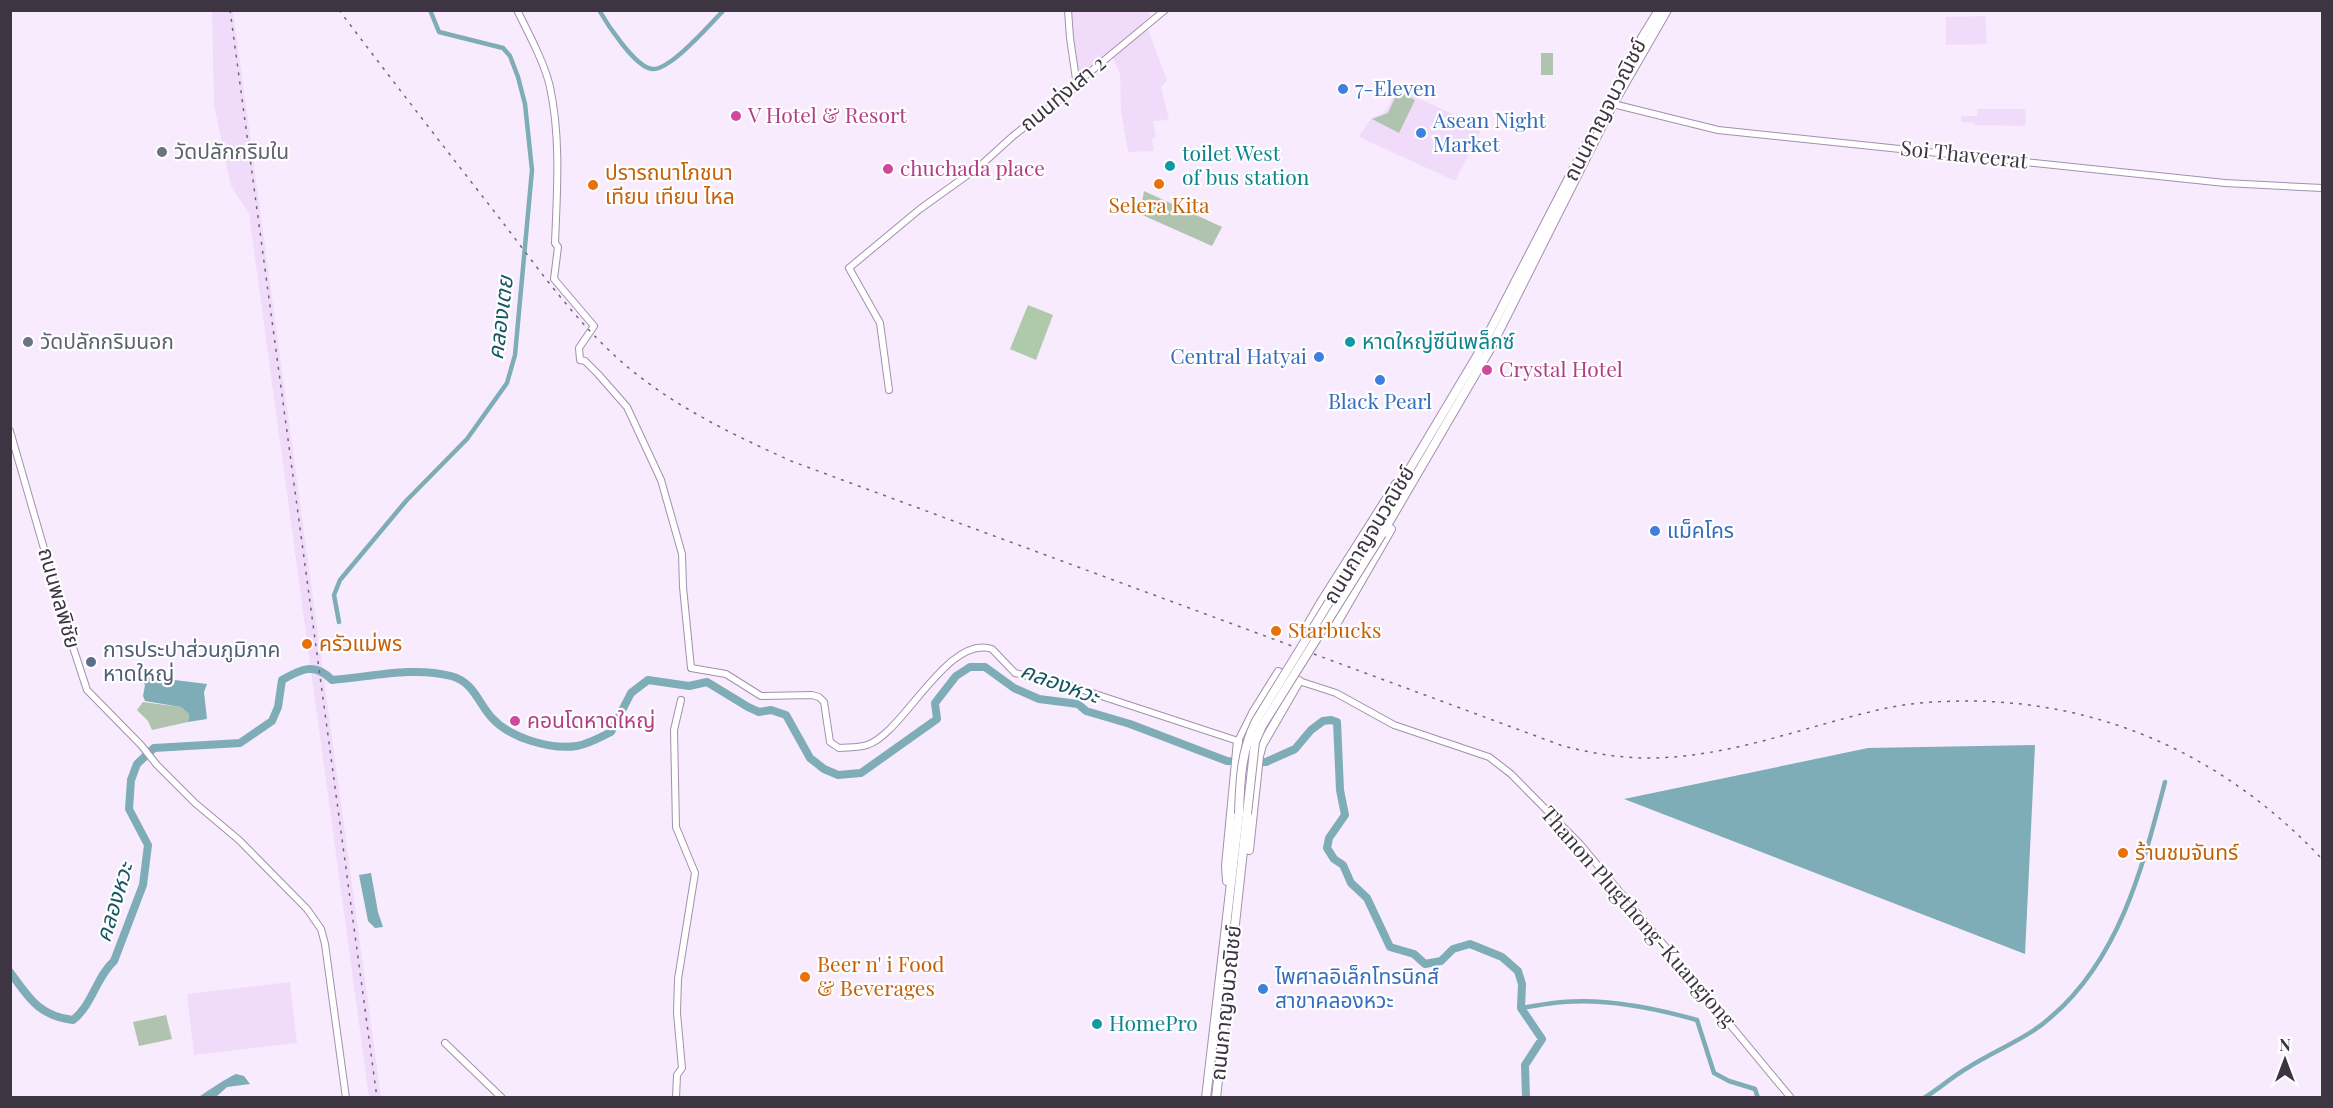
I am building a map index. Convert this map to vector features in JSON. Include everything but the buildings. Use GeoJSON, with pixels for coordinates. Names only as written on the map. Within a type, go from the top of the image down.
{"type":"FeatureCollection","features":[{"type":"Feature","properties":{"kind":"main road","name":"ถนนกาญจนวณิชย์"},"geometry":{"type":"LineString","coordinates":[[1243,814],[1243,756],[1256,721],[1511,300],[1611,103],[1642,36],[1659,10]]}},
{"type":"Feature","properties":{"kind":"main road","name":"ถนนกาญจนวณิชย์"},"geometry":{"type":"LineString","coordinates":[[1611,103],[1667,10]]}},
{"type":"Feature","properties":{"kind":"main road","name":"ถนนกาญจนวณิชย์"},"geometry":{"type":"LineString","coordinates":[[1206,1098],[1243,814],[1255,742],[1262,726],[1382,534],[1490,349],[1511,300]]}},
{"type":"Feature","properties":{"kind":"main road"},"geometry":{"type":"LineString","coordinates":[[1408,490],[1402,509],[1331,633],[1310,626],[1309,623],[1383,501],[1412,464]]}},
{"type":"Feature","properties":{"kind":"main road"},"geometry":{"type":"LineString","coordinates":[[1233,896],[1247,869],[1262,745],[1299,681]]}},
{"type":"Feature","properties":{"kind":"main road"},"geometry":{"type":"LineString","coordinates":[[1233,896],[1226,866],[1238,741]]}},
{"type":"Feature","properties":{"kind":"main road","name":"ถนนกาญจนวณิชย์"},"geometry":{"type":"LineString","coordinates":[[1216,1098],[1233,896]]}},
{"type":"Feature","properties":{"kind":"street"},"geometry":{"type":"LineString","coordinates":[[517,10],[550,87],[556,135],[558,184],[555,243],[558,247],[554,279],[594,326],[579,348],[580,360],[585,361],[627,406],[661,480],[682,554],[690,668],[726,674],[761,696],[812,695],[819,697],[824,702],[830,742],[838,748],[867,745],[884,733],[944,668],[970,649],[987,647],[996,652],[1015,673],[1074,687],[1238,741]]}},
{"type":"Feature","properties":{"kind":"street"},"geometry":{"type":"LineString","coordinates":[[1068,10],[1077,86]]}},
{"type":"Feature","properties":{"kind":"street","name":"ถนนทุ่งเสา 2"},"geometry":{"type":"LineString","coordinates":[[889,390],[880,323],[849,268],[920,209],[980,166],[1165,10]]}},
{"type":"Feature","properties":{"kind":"street","name":"Soi Thaveerat"},"geometry":{"type":"LineString","coordinates":[[1611,103],[1718,130],[2225,183],[2322,188]]}},
{"type":"Feature","properties":{"kind":"street","name":"ถนนพลพิชัย"},"geometry":{"type":"LineString","coordinates":[[10,431],[66,626],[87,690],[141,745],[157,765],[264,865],[307,909],[321,929],[346,1098]]}},
{"type":"Feature","properties":{"kind":"street","name":"Thanon Plugthong-Kuangjong"},"geometry":{"type":"LineString","coordinates":[[1238,741],[1253,711],[1278,671],[1299,681],[1336,693],[1394,725],[1489,757],[1511,774],[1580,844],[1791,1098]]}},
{"type":"Feature","properties":{"kind":"street"},"geometry":{"type":"LineString","coordinates":[[676,1098],[677,1075],[682,1068],[677,1013],[678,978],[694,873],[676,827],[674,730],[681,700]]}},
{"type":"Feature","properties":{"kind":"street"},"geometry":{"type":"LineString","coordinates":[[445,1042],[502,1098]]}},
{"type":"Feature","properties":{"kind":"shaded area"},"geometry":{"type":"Polygon","coordinates":[[[212,11],[233,11],[381,1097],[369,1097],[249,214],[231,186],[214,105],[212,11]]]}},
{"type":"Feature","properties":{"kind":"shaded area"},"geometry":{"type":"Polygon","coordinates":[[[1070,11],[1149,11],[1151,16],[1078,78],[1070,11]]]}},
{"type":"Feature","properties":{"kind":"shaded area"},"geometry":{"type":"Polygon","coordinates":[[[1985,16],[1987,44],[1946,45],[1946,17],[1985,16]]]}},
{"type":"Feature","properties":{"kind":"shaded area"},"geometry":{"type":"Polygon","coordinates":[[[1147,27],[1167,80],[1161,87],[1169,120],[1153,121],[1156,137],[1152,139],[1154,151],[1128,152],[1121,111],[1120,74],[1112,56],[1147,27]]]}},
{"type":"Feature","properties":{"kind":"shaded area","name":"Asean Night Market"},"geometry":{"type":"Polygon","coordinates":[[[1397,88],[1482,128],[1455,181],[1359,137],[1371,118],[1382,114],[1388,107],[1397,88]]]}},
{"type":"Feature","properties":{"kind":"shaded area"},"geometry":{"type":"Polygon","coordinates":[[[1977,109],[2026,109],[2025,126],[1975,125],[1975,123],[1961,122],[1961,116],[1977,116],[1977,109]]]}},
{"type":"Feature","properties":{"kind":"shaded area"},"geometry":{"type":"Polygon","coordinates":[[[290,982],[297,1043],[194,1055],[187,994],[290,982]]]}},
{"type":"Feature","properties":{"kind":"green space"},"geometry":{"type":"Polygon","coordinates":[[[1541,53],[1553,53],[1553,75],[1541,75],[1541,53]]]}},
{"type":"Feature","properties":{"kind":"green space"},"geometry":{"type":"Polygon","coordinates":[[[1398,91],[1415,100],[1399,133],[1372,119],[1388,113],[1398,91]]]}},
{"type":"Feature","properties":{"kind":"green space"},"geometry":{"type":"Polygon","coordinates":[[[1144,191],[1222,227],[1212,246],[1140,214],[1144,191]]]}},
{"type":"Feature","properties":{"kind":"green space"},"geometry":{"type":"Polygon","coordinates":[[[1028,305],[1053,315],[1036,360],[1010,349],[1028,305]]]}},
{"type":"Feature","properties":{"kind":"green space"},"geometry":{"type":"Polygon","coordinates":[[[143,702],[181,707],[189,714],[188,722],[152,730],[148,721],[137,710],[143,702]]]}},
{"type":"Feature","properties":{"kind":"green space"},"geometry":{"type":"Polygon","coordinates":[[[166,1015],[172,1039],[139,1046],[133,1022],[166,1015]]]}},
{"type":"Feature","properties":{"kind":"water"},"geometry":{"type":"Polygon","coordinates":[[[143,676],[207,684],[204,692],[207,719],[188,722],[189,714],[181,707],[145,701],[143,676]]]}},
{"type":"Feature","properties":{"kind":"water"},"geometry":{"type":"Polygon","coordinates":[[[2035,745],[2025,954],[1624,799],[1868,748],[2035,745]]]}},
{"type":"Feature","properties":{"kind":"water"},"geometry":{"type":"Polygon","coordinates":[[[371,873],[383,927],[375,928],[368,921],[359,875],[371,873]]]}},
{"type":"Feature","properties":{"kind":"water"},"geometry":{"type":"Polygon","coordinates":[[[236,1074],[244,1076],[250,1084],[227,1087],[216,1097],[199,1097],[223,1081],[236,1074]]]}},
{"type":"Feature","properties":{"kind":"waterway","name":"คลองเตย"},"geometry":{"type":"LineString","coordinates":[[339,622],[334,595],[340,580],[406,501],[467,439],[507,383],[515,355],[532,170],[525,104],[510,56],[503,48],[439,32],[430,10]]}},
{"type":"Feature","properties":{"kind":"waterway","name":"คลองเตย"},"geometry":{"type":"LineString","coordinates":[[599,10],[630,53],[652,69],[660,68],[679,55],[724,10]]}},
{"type":"Feature","properties":{"kind":"waterway","name":"คลองหวะ"},"geometry":{"type":"LineString","coordinates":[[10,972],[29,998],[43,1010],[61,1018],[73,1020],[80,1014],[108,967],[114,961],[143,885],[148,845],[129,809],[131,780],[137,764],[154,748],[240,743],[272,721],[278,707],[282,680],[302,670],[314,669],[326,674],[332,680],[407,672],[451,676],[465,683],[492,718],[509,731],[532,741],[567,747],[586,744],[611,732],[631,693],[648,680],[689,686],[707,682],[759,712],[771,710],[786,715],[810,758],[824,769],[838,775],[861,773],[937,719],[935,703],[956,676],[970,667],[985,667],[1014,688],[1039,699],[1078,704],[1086,711],[1130,724],[1227,761],[1266,762],[1295,749],[1311,730],[1323,721],[1337,722],[1340,790],[1345,815],[1329,838],[1327,848],[1334,859],[1343,865],[1351,883],[1367,898],[1390,947],[1414,954],[1425,964],[1441,961],[1453,949],[1470,944],[1502,957],[1518,971],[1522,984],[1521,1008],[1542,1039],[1525,1065],[1526,1098]]}},
{"type":"Feature","properties":{"kind":"waterway"},"geometry":{"type":"LineString","coordinates":[[1924,1098],[1963,1071],[2022,1038],[2042,1024],[2075,993],[2095,967],[2126,909],[2148,846],[2165,782]]}},
{"type":"Feature","properties":{"kind":"waterway"},"geometry":{"type":"LineString","coordinates":[[1521,1008],[1563,1002],[1597,1001],[1648,1008],[1697,1020],[1714,1073],[1729,1081],[1755,1089],[1758,1098]]}},
{"type":"Feature","properties":{"kind":"railway"},"geometry":{"type":"LineString","coordinates":[[230,10],[377,1098]]}},
{"type":"Feature","properties":{"kind":"railway"},"geometry":{"type":"LineString","coordinates":[[339,10],[543,276],[611,352],[630,369],[687,409],[791,461],[1563,746],[1626,757],[1679,757],[1739,747],[1898,706],[1962,701],[2024,704],[2072,713],[2119,726],[2164,744],[2207,766],[2248,793],[2286,824],[2322,859]]}},
{"type":"Feature","properties":{"kind":"place","name":"7-Eleven"},"geometry":{"type":"Point","coordinates":[1343,89]}},
{"type":"Feature","properties":{"kind":"place","name":"V Hotel & Resort"},"geometry":{"type":"Point","coordinates":[736,116]}},
{"type":"Feature","properties":{"kind":"place","name":"Asean Night Market"},"geometry":{"type":"Point","coordinates":[1421,133]}},
{"type":"Feature","properties":{"kind":"place","name":"วัดปลักกริมใน"},"geometry":{"type":"Point","coordinates":[162,152]}},
{"type":"Feature","properties":{"kind":"place","name":"toilet West of bus station"},"geometry":{"type":"Point","coordinates":[1170,166]}},
{"type":"Feature","properties":{"kind":"place","name":"chuchada place"},"geometry":{"type":"Point","coordinates":[888,169]}},
{"type":"Feature","properties":{"kind":"place","name":"Selera Kita"},"geometry":{"type":"Point","coordinates":[1159,184]}},
{"type":"Feature","properties":{"kind":"place","name":"ปรารถนาโภชนา เทียน เทียน ไหล"},"geometry":{"type":"Point","coordinates":[593,185]}},
{"type":"Feature","properties":{"kind":"place","name":"วัดปลักกริมนอก"},"geometry":{"type":"Point","coordinates":[28,342]}},
{"type":"Feature","properties":{"kind":"place","name":"หาดใหญ่ซีนีเพล็กซ์"},"geometry":{"type":"Point","coordinates":[1350,342]}},
{"type":"Feature","properties":{"kind":"place","name":"Central Hatyai"},"geometry":{"type":"Point","coordinates":[1319,357]}},
{"type":"Feature","properties":{"kind":"place","name":"Crystal Hotel"},"geometry":{"type":"Point","coordinates":[1487,370]}},
{"type":"Feature","properties":{"kind":"place","name":"Black Pearl"},"geometry":{"type":"Point","coordinates":[1380,380]}},
{"type":"Feature","properties":{"kind":"place","name":"แม็คโคร"},"geometry":{"type":"Point","coordinates":[1655,531]}},
{"type":"Feature","properties":{"kind":"place","name":"Starbucks"},"geometry":{"type":"Point","coordinates":[1276,631]}},
{"type":"Feature","properties":{"kind":"place","name":"ครัวแม่พร"},"geometry":{"type":"Point","coordinates":[307,644]}},
{"type":"Feature","properties":{"kind":"place","name":"การประปาส่วนภูมิภาค หาดใหญ่"},"geometry":{"type":"Point","coordinates":[91,662]}},
{"type":"Feature","properties":{"kind":"place","name":"คอนโดหาดใหญ่"},"geometry":{"type":"Point","coordinates":[515,721]}},
{"type":"Feature","properties":{"kind":"place","name":"ร้านชมจันทร์"},"geometry":{"type":"Point","coordinates":[2123,853]}},
{"type":"Feature","properties":{"kind":"place","name":"Beer n' i Food & Beverages"},"geometry":{"type":"Point","coordinates":[805,977]}},
{"type":"Feature","properties":{"kind":"place","name":"ไพศาลอิเล็กโทรนิกส์ สาขาคลองหวะ"},"geometry":{"type":"Point","coordinates":[1263,989]}},
{"type":"Feature","properties":{"kind":"place","name":"HomePro"},"geometry":{"type":"Point","coordinates":[1097,1024]}}]}
